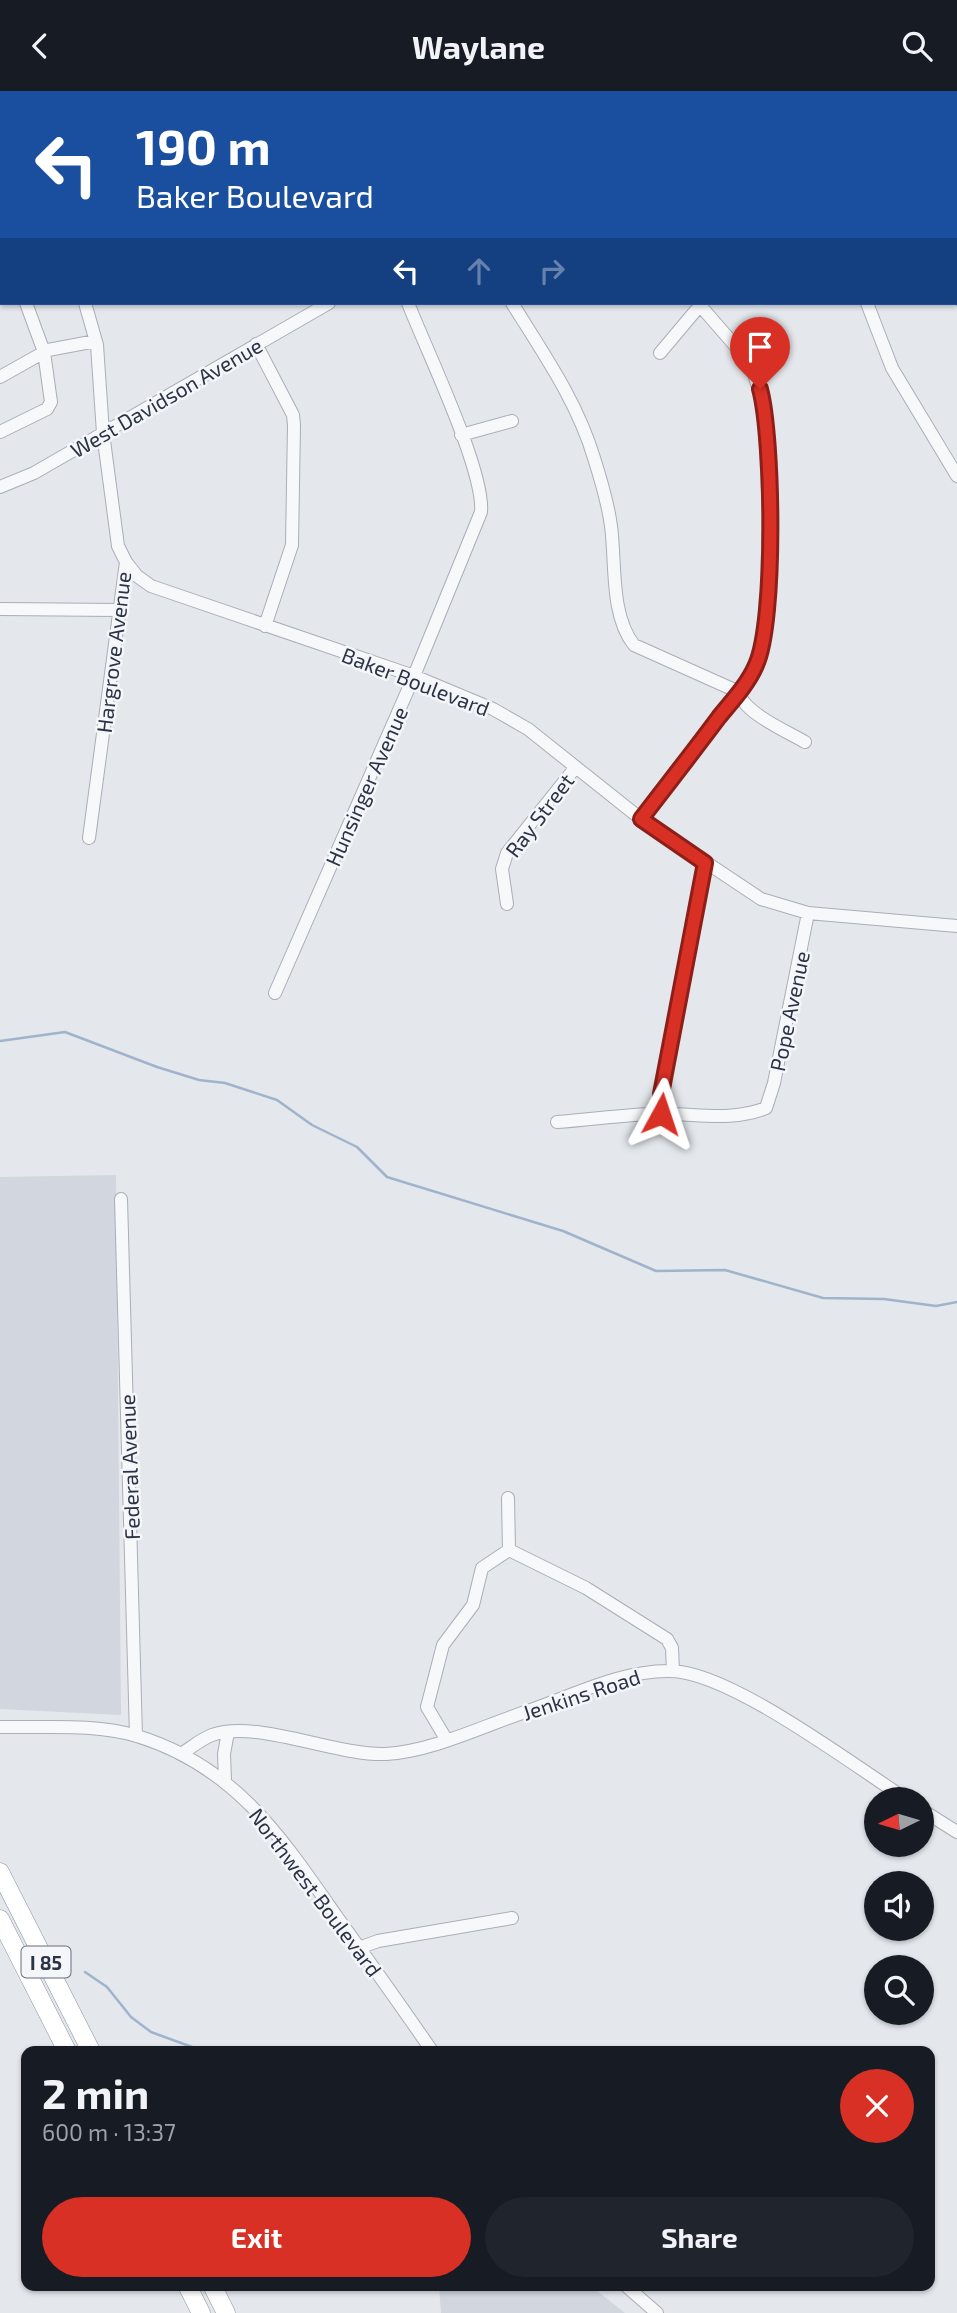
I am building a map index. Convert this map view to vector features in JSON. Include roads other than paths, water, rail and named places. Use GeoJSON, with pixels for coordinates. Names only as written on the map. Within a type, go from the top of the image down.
{"type":"FeatureCollection","features":[{"type":"Feature","properties":{"kind":"highway","name":"I 85"},"geometry":{"type":"LineString","coordinates":[[0,1872],[89,2046]]}},
{"type":"Feature","properties":{"kind":"highway","name":"I 85"},"geometry":{"type":"LineString","coordinates":[[0,1919],[64,2046]]}},
{"type":"Feature","properties":{"kind":"highway"},"geometry":{"type":"LineString","coordinates":[[190,2291],[201,2313]]}},
{"type":"Feature","properties":{"kind":"highway"},"geometry":{"type":"LineString","coordinates":[[215,2291],[226,2313]]}},
{"type":"Feature","properties":{"kind":"street"},"geometry":{"type":"LineString","coordinates":[[0,432],[47,409],[51,402],[44,352],[27,305]]}},
{"type":"Feature","properties":{"kind":"street","name":"Hargrove Avenue"},"geometry":{"type":"LineString","coordinates":[[86,305],[96,341],[103,433],[118,546],[126,562],[89,838]]}},
{"type":"Feature","properties":{"kind":"street","name":"West Davidson Avenue"},"geometry":{"type":"LineString","coordinates":[[0,487],[34,473],[325,305]]}},
{"type":"Feature","properties":{"kind":"street","name":"Hunsinger Avenue"},"geometry":{"type":"LineString","coordinates":[[275,993],[414,676],[481,512],[481,495],[461,435],[409,305]]}},
{"type":"Feature","properties":{"kind":"street"},"geometry":{"type":"LineString","coordinates":[[513,305],[568,394],[594,455],[611,524],[621,618],[626,635],[634,645],[739,692]]}},
{"type":"Feature","properties":{"kind":"street"},"geometry":{"type":"LineString","coordinates":[[660,353],[699,305]]}},
{"type":"Feature","properties":{"kind":"street"},"geometry":{"type":"LineString","coordinates":[[641,819],[756,667],[766,631],[769,513],[764,407],[744,356],[701,305]]}},
{"type":"Feature","properties":{"kind":"street"},"geometry":{"type":"LineString","coordinates":[[868,305],[892,368],[957,476]]}},
{"type":"Feature","properties":{"kind":"street"},"geometry":{"type":"LineString","coordinates":[[1,372],[44,352],[96,341]]}},
{"type":"Feature","properties":{"kind":"street"},"geometry":{"type":"LineString","coordinates":[[256,344],[293,415],[294,425],[292,545],[265,626]]}},
{"type":"Feature","properties":{"kind":"street"},"geometry":{"type":"LineString","coordinates":[[461,435],[512,421]]}},
{"type":"Feature","properties":{"kind":"street","name":"Baker Boulevard"},"geometry":{"type":"LineString","coordinates":[[126,562],[137,576],[151,586],[414,676],[469,698],[528,729],[641,819],[761,899],[808,913],[957,926]]}},
{"type":"Feature","properties":{"kind":"street"},"geometry":{"type":"LineString","coordinates":[[0,609],[119,610]]}},
{"type":"Feature","properties":{"kind":"street"},"geometry":{"type":"LineString","coordinates":[[739,692],[740,700],[749,708],[806,742]]}},
{"type":"Feature","properties":{"kind":"street","name":"Ray Street"},"geometry":{"type":"LineString","coordinates":[[507,904],[502,869],[507,853],[575,768]]}},
{"type":"Feature","properties":{"kind":"street"},"geometry":{"type":"LineString","coordinates":[[557,1122],[661,1114],[661,1094],[705,863]]}},
{"type":"Feature","properties":{"kind":"street","name":"Pope Avenue"},"geometry":{"type":"LineString","coordinates":[[661,1114],[725,1116],[751,1114],[766,1108],[774,1083],[808,913]]}},
{"type":"Feature","properties":{"kind":"street","name":"Federal Avenue"},"geometry":{"type":"LineString","coordinates":[[121,1199],[136,1736]]}},
{"type":"Feature","properties":{"kind":"street"},"geometry":{"type":"LineString","coordinates":[[508,1499],[509,1549]]}},
{"type":"Feature","properties":{"kind":"street"},"geometry":{"type":"LineString","coordinates":[[509,1549],[575,1582],[667,1639],[672,1648],[673,1671]]}},
{"type":"Feature","properties":{"kind":"street"},"geometry":{"type":"LineString","coordinates":[[446,1739],[427,1707],[443,1645],[473,1605],[482,1568],[509,1549]]}},
{"type":"Feature","properties":{"kind":"street","name":"Jenkins Road"},"geometry":{"type":"LineString","coordinates":[[181,1754],[205,1738],[228,1732],[384,1754],[446,1739],[622,1679],[673,1671],[711,1680],[747,1697],[887,1787]]}},
{"type":"Feature","properties":{"kind":"street"},"geometry":{"type":"LineString","coordinates":[[0,1727],[101,1730],[136,1736],[181,1754]]}},
{"type":"Feature","properties":{"kind":"street"},"geometry":{"type":"LineString","coordinates":[[225,1781],[224,1754],[228,1732]]}},
{"type":"Feature","properties":{"kind":"street","name":"Northwest Boulevard"},"geometry":{"type":"LineString","coordinates":[[181,1754],[225,1781],[271,1824],[428,2046]]}},
{"type":"Feature","properties":{"kind":"street"},"geometry":{"type":"LineString","coordinates":[[934,1818],[957,1832]]}},
{"type":"Feature","properties":{"kind":"street"},"geometry":{"type":"LineString","coordinates":[[359,1948],[378,1941],[512,1918]]}},
{"type":"Feature","properties":{"kind":"street"},"geometry":{"type":"LineString","coordinates":[[632,2291],[657,2313]]}},
{"type":"Feature","properties":{"kind":"waterway"},"geometry":{"type":"LineString","coordinates":[[0,1041],[65,1032],[157,1067],[199,1080],[225,1083],[277,1100],[312,1125],[357,1147],[387,1177],[563,1231],[656,1271],[725,1270],[823,1298],[884,1299],[936,1306],[957,1302]]}},
{"type":"Feature","properties":{"kind":"waterway"},"geometry":{"type":"LineString","coordinates":[[85,1972],[107,1987],[131,2017],[151,2032],[189,2046]]}}]}
